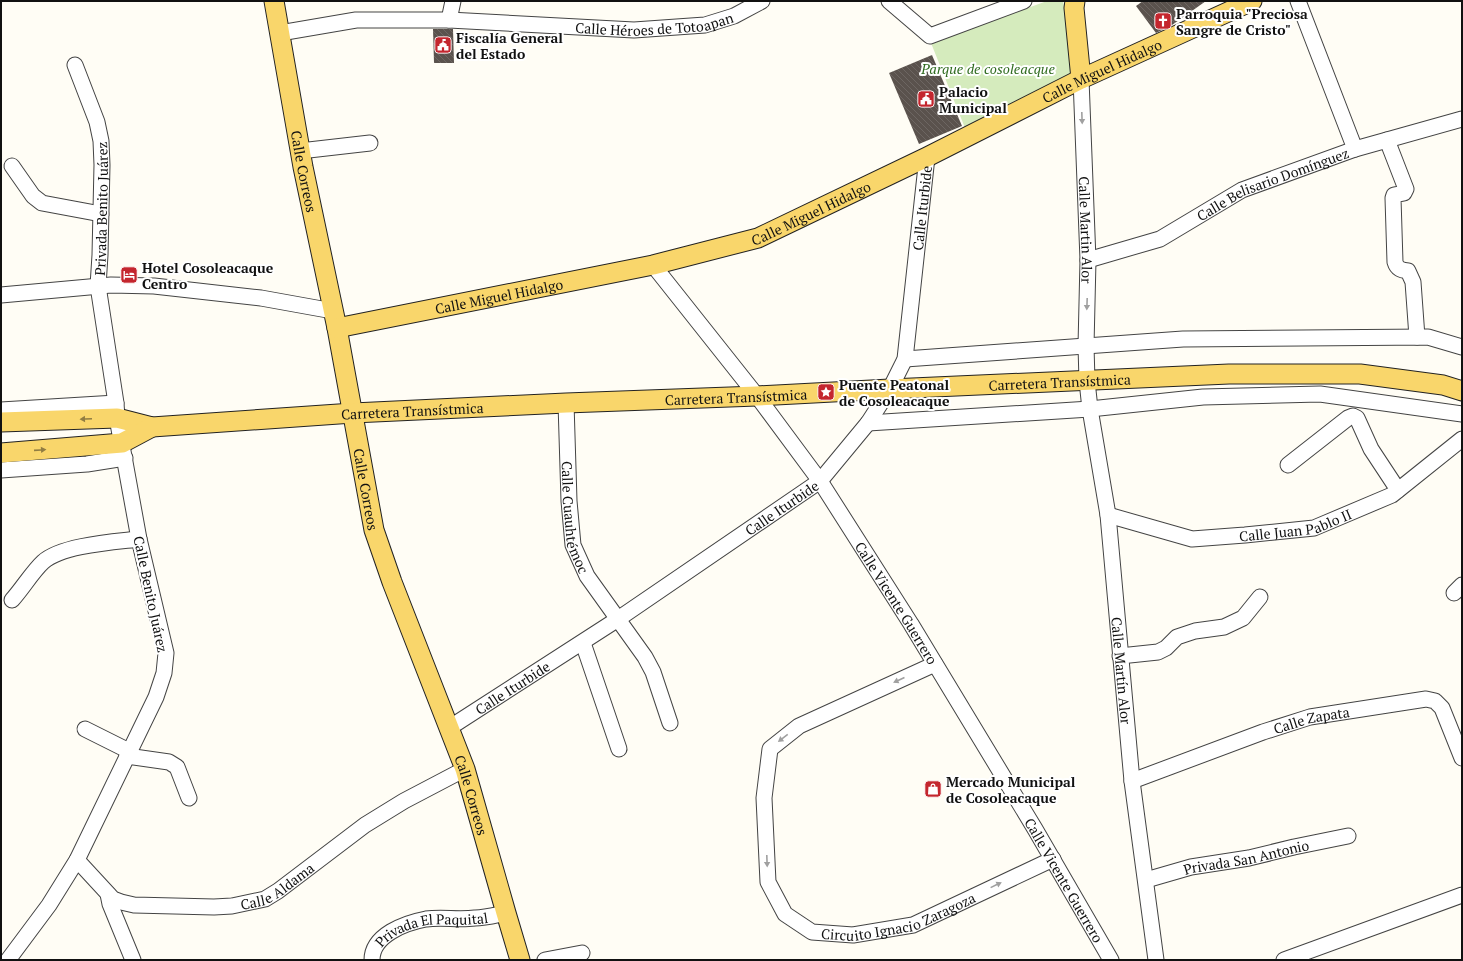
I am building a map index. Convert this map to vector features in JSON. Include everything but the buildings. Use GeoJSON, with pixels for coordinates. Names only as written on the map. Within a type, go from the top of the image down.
{"type":"FeatureCollection","features":[{"type":"Feature","properties":{"kind":"main road","name":"Calle Correos"},"geometry":{"type":"LineString","coordinates":[[274,1],[300,151],[335,319],[374,530],[392,582],[465,769],[520,960]]}},
{"type":"Feature","properties":{"kind":"main road"},"geometry":{"type":"LineString","coordinates":[[1075,1],[1074,8],[1081,79]]}},
{"type":"Feature","properties":{"kind":"main road","name":"Calle Miguel Hidalgo"},"geometry":{"type":"LineString","coordinates":[[335,319],[653,265],[758,238],[927,157],[1081,79],[1252,1]]}},
{"type":"Feature","properties":{"kind":"main road","name":"Carretera Transístmica"},"geometry":{"type":"LineString","coordinates":[[1,422],[116,411],[152,427],[353,413],[1229,374],[1360,374],[1443,385],[1462,391]]}},
{"type":"Feature","properties":{"kind":"main road","name":"Carretera Transístmica"},"geometry":{"type":"LineString","coordinates":[[1,453],[123,451],[152,427]]}},
{"type":"Feature","properties":{"kind":"street"},"geometry":{"type":"LineString","coordinates":[[449,20],[453,1]]}},
{"type":"Feature","properties":{"kind":"street","name":"Calle Héroes de Totoapan"},"geometry":{"type":"LineString","coordinates":[[280,34],[356,20],[449,20],[634,30],[705,25],[734,16],[762,1]]}},
{"type":"Feature","properties":{"kind":"street"},"geometry":{"type":"LineString","coordinates":[[889,1],[930,36],[1024,1]]}},
{"type":"Feature","properties":{"kind":"street"},"geometry":{"type":"LineString","coordinates":[[1298,1],[1355,149]]}},
{"type":"Feature","properties":{"kind":"street","name":"Privada Benito Juárez"},"geometry":{"type":"LineString","coordinates":[[75,65],[97,122],[101,141],[101,214],[98,286]]}},
{"type":"Feature","properties":{"kind":"street","name":"Calle Martin Alor"},"geometry":{"type":"LineString","coordinates":[[1081,79],[1088,260],[1086,346],[1087,381]]}},
{"type":"Feature","properties":{"kind":"street","name":"Calle Belisario Domínguez"},"geometry":{"type":"LineString","coordinates":[[1088,260],[1160,239],[1242,190],[1355,149],[1462,119]]}},
{"type":"Feature","properties":{"kind":"street"},"geometry":{"type":"LineString","coordinates":[[1387,140],[1406,189],[1404,193],[1394,195],[1393,198],[1395,262],[1396,266],[1400,269],[1408,271],[1413,282],[1417,337]]}},
{"type":"Feature","properties":{"kind":"street"},"geometry":{"type":"LineString","coordinates":[[300,151],[370,142]]}},
{"type":"Feature","properties":{"kind":"street","name":"Calle Iturbide"},"geometry":{"type":"LineString","coordinates":[[449,728],[618,620],[820,481],[868,423],[890,389],[905,359],[927,157]]}},
{"type":"Feature","properties":{"kind":"street"},"geometry":{"type":"LineString","coordinates":[[12,166],[32,196],[42,203],[101,214]]}},
{"type":"Feature","properties":{"kind":"street","name":"Calle Vicente Guerrero"},"geometry":{"type":"LineString","coordinates":[[653,265],[757,396],[820,481],[935,664],[1111,960]]}},
{"type":"Feature","properties":{"kind":"street"},"geometry":{"type":"LineString","coordinates":[[1,295],[111,285],[154,286],[261,298],[335,319]]}},
{"type":"Feature","properties":{"kind":"street","name":"Calle Benito Juárez"},"geometry":{"type":"LineString","coordinates":[[8,960],[49,905],[77,860],[156,696],[164,673],[166,652],[139,539],[116,411],[98,286]]}},
{"type":"Feature","properties":{"kind":"street"},"geometry":{"type":"LineString","coordinates":[[905,359],[1183,339],[1428,337],[1462,347]]}},
{"type":"Feature","properties":{"kind":"street","name":"Calle Martín Alor"},"geometry":{"type":"LineString","coordinates":[[1087,381],[1090,409],[1108,515],[1132,781],[1156,960]]}},
{"type":"Feature","properties":{"kind":"street"},"geometry":{"type":"LineString","coordinates":[[868,423],[1090,409],[1203,398],[1320,394],[1462,414]]}},
{"type":"Feature","properties":{"kind":"street","name":"Calle Cuauhtémoc"},"geometry":{"type":"LineString","coordinates":[[566,403],[569,501],[573,545],[587,576],[645,657],[653,672],[670,723]]}},
{"type":"Feature","properties":{"kind":"street"},"geometry":{"type":"LineString","coordinates":[[1,410],[116,411]]}},
{"type":"Feature","properties":{"kind":"street"},"geometry":{"type":"LineString","coordinates":[[1288,465],[1348,418],[1353,416],[1357,418],[1371,450],[1398,490]]}},
{"type":"Feature","properties":{"kind":"street","name":"Calle Juan Pablo II"},"geometry":{"type":"LineString","coordinates":[[1108,515],[1192,539],[1314,528],[1392,495],[1462,439]]}},
{"type":"Feature","properties":{"kind":"street"},"geometry":{"type":"LineString","coordinates":[[1,470],[88,464],[123,451]]}},
{"type":"Feature","properties":{"kind":"street"},"geometry":{"type":"LineString","coordinates":[[12,600],[43,562],[53,555],[72,548],[139,539]]}},
{"type":"Feature","properties":{"kind":"street"},"geometry":{"type":"LineString","coordinates":[[1120,656],[1158,652],[1166,648],[1176,637],[1195,631],[1224,627],[1243,618],[1260,597]]}},
{"type":"Feature","properties":{"kind":"street"},"geometry":{"type":"LineString","coordinates":[[583,643],[619,749]]}},
{"type":"Feature","properties":{"kind":"street","name":"Circuito Ignacio Zaragoza"},"geometry":{"type":"LineString","coordinates":[[935,664],[799,726],[770,748],[764,798],[768,882],[785,914],[812,932],[853,935],[913,925],[1052,859]]}},
{"type":"Feature","properties":{"kind":"street","name":"Calle Zapata"},"geometry":{"type":"LineString","coordinates":[[1132,781],[1263,732],[1310,717],[1426,699],[1435,701],[1442,708],[1462,758]]}},
{"type":"Feature","properties":{"kind":"street"},"geometry":{"type":"LineString","coordinates":[[85,729],[128,754],[174,764],[177,767],[189,798]]}},
{"type":"Feature","properties":{"kind":"street","name":"Calle Aldama"},"geometry":{"type":"LineString","coordinates":[[77,860],[112,899],[121,902],[134,904],[214,907],[232,906],[265,899],[278,891],[365,826],[404,802],[465,769]]}},
{"type":"Feature","properties":{"kind":"street","name":"Privada San Antonio"},"geometry":{"type":"LineString","coordinates":[[1146,880],[1191,867],[1249,858],[1348,836]]}},
{"type":"Feature","properties":{"kind":"street"},"geometry":{"type":"LineString","coordinates":[[108,894],[110,904],[133,960]]}},
{"type":"Feature","properties":{"kind":"street"},"geometry":{"type":"LineString","coordinates":[[1284,960],[1462,894]]}},
{"type":"Feature","properties":{"kind":"street","name":"Privada El Paquital"},"geometry":{"type":"LineString","coordinates":[[372,960],[372,953],[375,946],[393,930],[407,925],[427,919],[476,918],[506,913]]}},
{"type":"Feature","properties":{"kind":"street"},"geometry":{"type":"LineString","coordinates":[[545,960],[582,953]]}},
{"type":"Feature","properties":{"kind":"green space","name":"Parque de cosoleacque"},"geometry":{"type":"Polygon","coordinates":[[[1047,1],[1063,1],[1078,74],[965,128],[931,43],[1047,1]]]}},
{"type":"Feature","properties":{"kind":"place","name":"Parroquia \"Preciosa Sangre de Cristo\""},"geometry":{"type":"Point","coordinates":[1163,21]}},
{"type":"Feature","properties":{"kind":"place","name":"Fiscalía General del Estado"},"geometry":{"type":"Point","coordinates":[443,45]}},
{"type":"Feature","properties":{"kind":"place","name":"Palacio Municipal"},"geometry":{"type":"Point","coordinates":[926,99]}},
{"type":"Feature","properties":{"kind":"place","name":"Hotel Cosoleacaque Centro"},"geometry":{"type":"Point","coordinates":[129,275]}},
{"type":"Feature","properties":{"kind":"place","name":"Puente Peatonal de Cosoleacaque"},"geometry":{"type":"Point","coordinates":[826,392]}},
{"type":"Feature","properties":{"kind":"place","name":"Mercado Municipal de Cosoleacaque"},"geometry":{"type":"Point","coordinates":[933,789]}}]}
